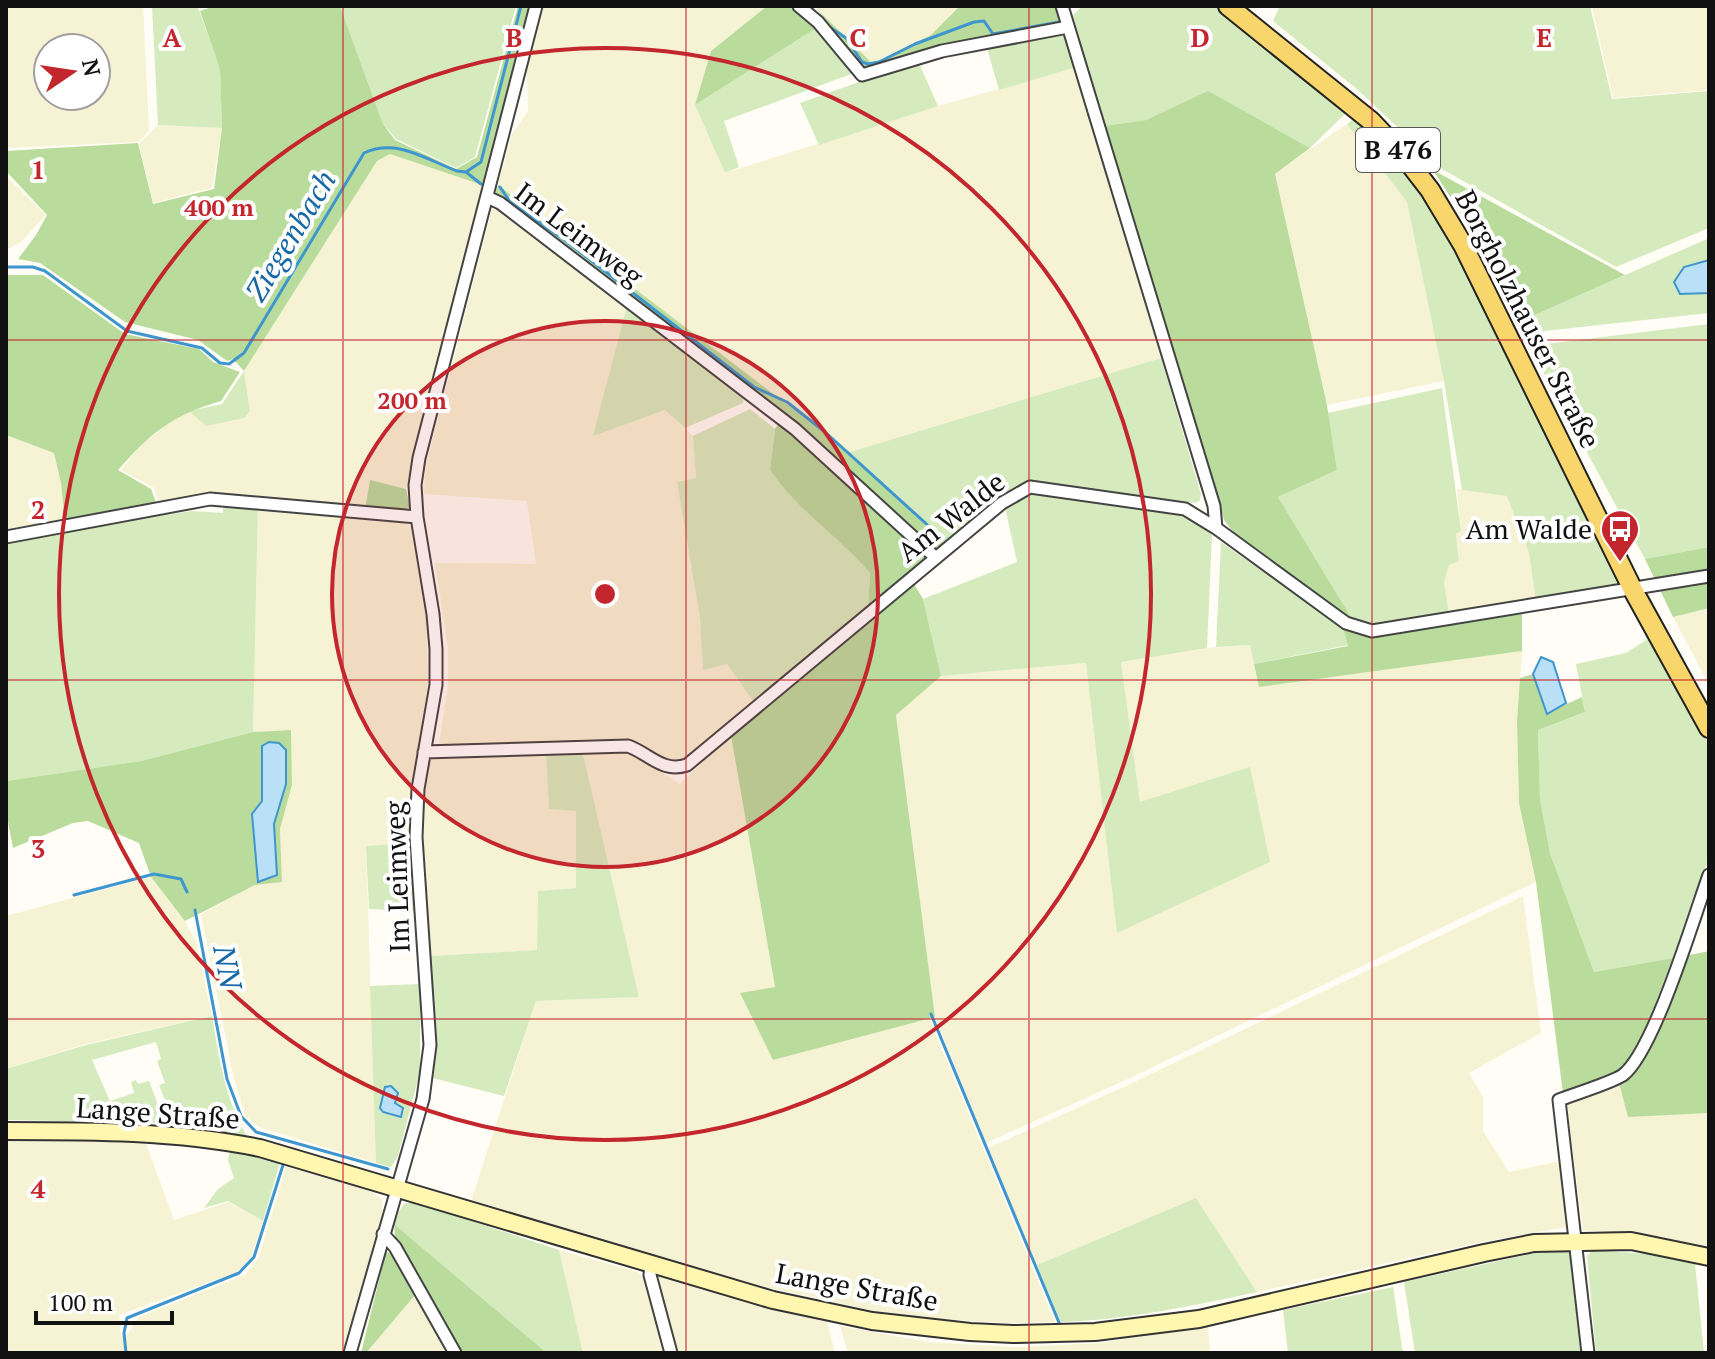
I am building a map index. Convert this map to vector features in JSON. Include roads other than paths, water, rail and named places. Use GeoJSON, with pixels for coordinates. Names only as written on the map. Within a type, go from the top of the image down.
{"type":"FeatureCollection","features":[{"type":"Feature","properties":{"kind":"main road","name":"Borgholzhauser Straße"},"geometry":{"type":"LineString","coordinates":[[1228,6],[1371,121],[1430,190],[1463,245],[1633,590],[1709,728]]}},
{"type":"Feature","properties":{"kind":"street","name":"Im Leimweg"},"geometry":{"type":"LineString","coordinates":[[350,1353],[423,1099],[430,1045],[416,837],[418,789],[436,685],[436,649],[415,485],[419,458],[536,6]]}},
{"type":"Feature","properties":{"kind":"street"},"geometry":{"type":"LineString","coordinates":[[799,6],[818,22],[862,75],[942,51],[1068,27]]}},
{"type":"Feature","properties":{"kind":"street"},"geometry":{"type":"LineString","coordinates":[[1062,6],[1210,492],[1216,528]]}},
{"type":"Feature","properties":{"kind":"street","name":"Im Leimweg"},"geometry":{"type":"LineString","coordinates":[[487,197],[500,203],[795,429],[936,558]]}},
{"type":"Feature","properties":{"kind":"street","name":"Am Walde"},"geometry":{"type":"LineString","coordinates":[[424,752],[628,746],[667,768],[687,765],[1002,503],[1030,487],[1185,509],[1216,528],[1346,623],[1372,631],[1633,590]]}},
{"type":"Feature","properties":{"kind":"street"},"geometry":{"type":"LineString","coordinates":[[6,537],[210,499],[417,517]]}},
{"type":"Feature","properties":{"kind":"street"},"geometry":{"type":"LineString","coordinates":[[1633,590],[1709,576]]}},
{"type":"Feature","properties":{"kind":"street"},"geometry":{"type":"LineString","coordinates":[[1588,1353],[1559,1100],[1623,1075],[1641,1051],[1671,983],[1709,875]]}},
{"type":"Feature","properties":{"kind":"street","name":"Lange Straße"},"geometry":{"type":"LineString","coordinates":[[6,1131],[148,1132],[206,1138],[303,1159],[773,1300],[835,1314],[927,1328],[1013,1334],[1095,1332],[1199,1319],[1534,1243],[1631,1241],[1709,1257]]}},
{"type":"Feature","properties":{"kind":"street"},"geometry":{"type":"LineString","coordinates":[[383,1234],[395,1247],[455,1353]]}},
{"type":"Feature","properties":{"kind":"street"},"geometry":{"type":"LineString","coordinates":[[651,1263],[650,1275],[671,1353]]}},
{"type":"Feature","properties":{"kind":"water"},"geometry":{"type":"Polygon","coordinates":[[[1709,260],[1709,293],[1680,294],[1674,282],[1684,267],[1709,260]]]}},
{"type":"Feature","properties":{"kind":"water"},"geometry":{"type":"Polygon","coordinates":[[[1541,657],[1553,662],[1566,703],[1547,714],[1533,674],[1541,657]]]}},
{"type":"Feature","properties":{"kind":"water"},"geometry":{"type":"Polygon","coordinates":[[[269,742],[279,743],[286,750],[286,784],[274,824],[277,875],[258,882],[252,814],[262,801],[262,746],[269,742]]]}},
{"type":"Feature","properties":{"kind":"water"},"geometry":{"type":"Polygon","coordinates":[[[391,1086],[398,1093],[395,1103],[403,1108],[401,1117],[383,1112],[380,1108],[385,1087],[391,1086]]]}},
{"type":"Feature","properties":{"kind":"waterway","name":"Ziegenbach"},"geometry":{"type":"LineString","coordinates":[[6,267],[33,267],[45,271],[127,331],[202,348],[220,363],[229,364],[244,353],[364,153],[376,149],[399,149],[466,172],[481,162],[521,6]]}},
{"type":"Feature","properties":{"kind":"waterway"},"geometry":{"type":"LineString","coordinates":[[810,6],[817,15]]}},
{"type":"Feature","properties":{"kind":"waterway"},"geometry":{"type":"LineString","coordinates":[[828,26],[846,38],[862,62],[868,64],[974,22],[984,21],[993,34],[1059,22]]}},
{"type":"Feature","properties":{"kind":"waterway"},"geometry":{"type":"LineString","coordinates":[[466,172],[481,184]]}},
{"type":"Feature","properties":{"kind":"waterway"},"geometry":{"type":"LineString","coordinates":[[500,187],[510,202],[566,241],[754,387],[787,402],[825,432],[943,539]]}},
{"type":"Feature","properties":{"kind":"waterway","name":"NN"},"geometry":{"type":"LineString","coordinates":[[74,895],[154,874],[181,879],[187,892]]}},
{"type":"Feature","properties":{"kind":"waterway","name":"NN"},"geometry":{"type":"LineString","coordinates":[[195,910],[227,1079],[241,1116],[256,1132],[388,1169]]}},
{"type":"Feature","properties":{"kind":"waterway"},"geometry":{"type":"LineString","coordinates":[[931,1014],[1060,1325]]}},
{"type":"Feature","properties":{"kind":"waterway"},"geometry":{"type":"LineString","coordinates":[[126,1353],[124,1333],[127,1318],[239,1273],[254,1257],[283,1165]]}},
{"type":"Feature","properties":{"kind":"place","name":"Am Walde"},"geometry":{"type":"Point","coordinates":[1620,563]}}]}
